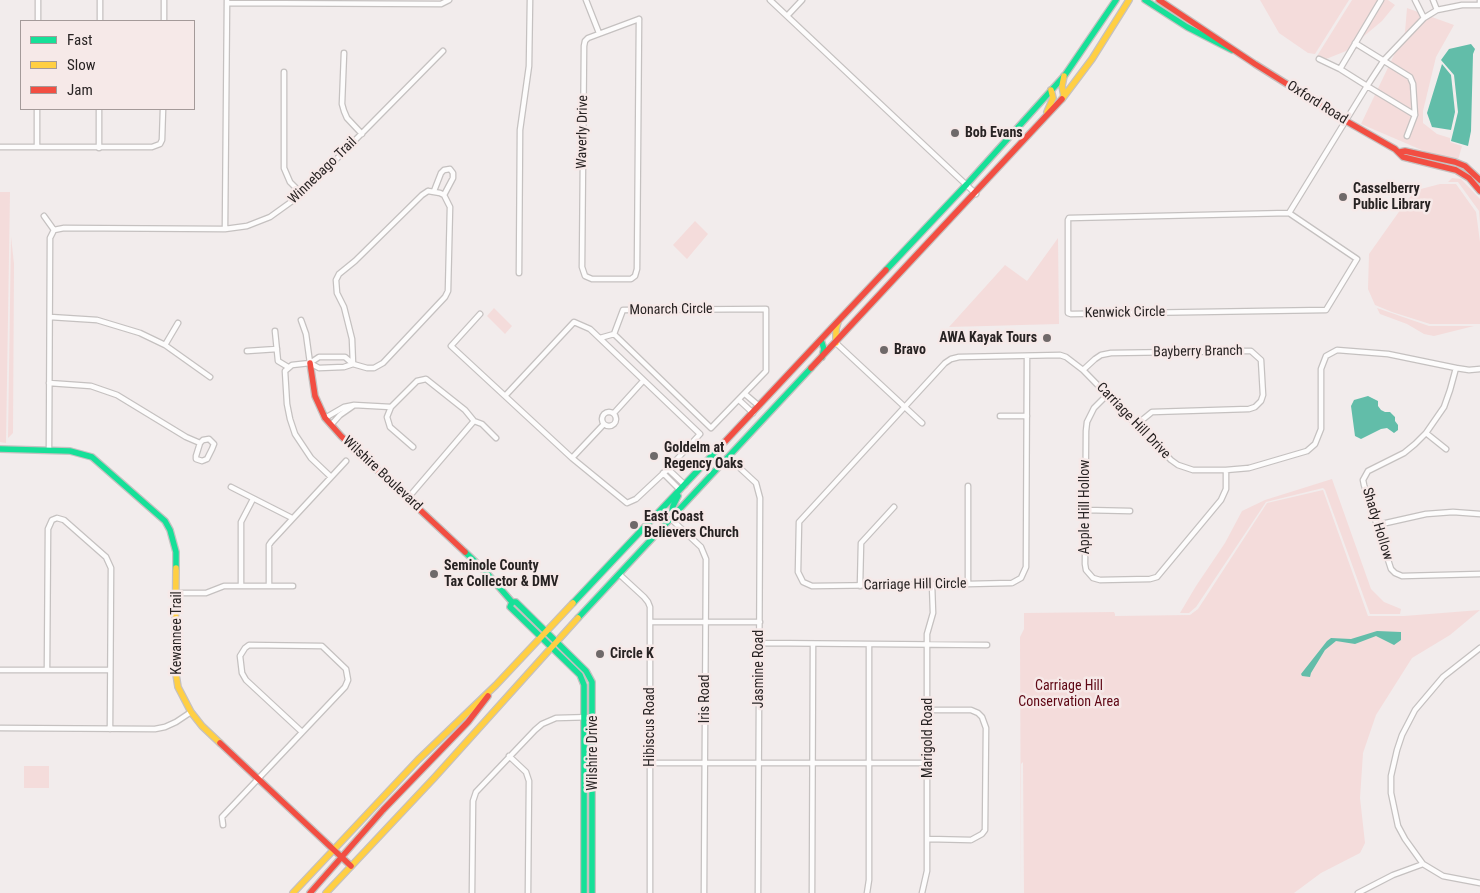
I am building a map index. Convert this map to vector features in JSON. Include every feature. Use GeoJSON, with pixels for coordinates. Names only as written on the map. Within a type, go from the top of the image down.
{"type":"FeatureCollection","features":[{"type":"Feature","properties":{"kind":"main road"},"geometry":{"type":"LineString","coordinates":[[293,893],[418,760],[496,685],[541,638],[966,184],[1065,75],[1095,34],[1116,0]]}},
{"type":"Feature","properties":{"kind":"main road"},"geometry":{"type":"LineString","coordinates":[[326,893],[435,777],[556,641],[836,344],[1045,118],[1092,58],[1129,0]]}},
{"type":"Feature","properties":{"kind":"main road","name":"Oxford Road"},"geometry":{"type":"LineString","coordinates":[[1145,0],[1187,27],[1236,52],[1346,121],[1400,152],[1403,157],[1456,170],[1469,178],[1480,191]]}},
{"type":"Feature","properties":{"kind":"main road","name":"Oxford Road"},"geometry":{"type":"LineString","coordinates":[[1160,0],[1227,44],[1236,52]]}},
{"type":"Feature","properties":{"kind":"main road"},"geometry":{"type":"LineString","coordinates":[[1064,96],[1062,86],[1065,75]]}},
{"type":"Feature","properties":{"kind":"main road"},"geometry":{"type":"LineString","coordinates":[[1045,118],[1053,98],[1051,90]]}},
{"type":"Feature","properties":{"kind":"main road","name":"Oxford Road"},"geometry":{"type":"LineString","coordinates":[[1400,152],[1405,151],[1455,162],[1465,166],[1480,180]]}},
{"type":"Feature","properties":{"kind":"main road"},"geometry":{"type":"LineString","coordinates":[[836,344],[838,321]]}},
{"type":"Feature","properties":{"kind":"main road"},"geometry":{"type":"LineString","coordinates":[[821,340],[824,349],[822,358]]}},
{"type":"Feature","properties":{"kind":"main road","name":"Wilshire Boulevard"},"geometry":{"type":"LineString","coordinates":[[310,363],[315,396],[325,418],[331,425],[485,571],[512,602],[516,602],[546,632]]}},
{"type":"Feature","properties":{"kind":"main road","name":"Kewannee Trail"},"geometry":{"type":"LineString","coordinates":[[0,449],[70,451],[92,457],[165,521],[170,530],[176,552],[176,678],[183,698],[202,726],[351,866]]}},
{"type":"Feature","properties":{"kind":"main road"},"geometry":{"type":"LineString","coordinates":[[671,519],[673,506],[685,484]]}},
{"type":"Feature","properties":{"kind":"main road"},"geometry":{"type":"LineString","coordinates":[[651,540],[661,522],[659,513]]}},
{"type":"Feature","properties":{"kind":"main road","name":"Wilshire Boulevard"},"geometry":{"type":"LineString","coordinates":[[512,602],[510,607],[541,638]]}},
{"type":"Feature","properties":{"kind":"main road","name":"Wilshire Drive"},"geometry":{"type":"LineString","coordinates":[[546,632],[586,671],[592,682],[592,893]]}},
{"type":"Feature","properties":{"kind":"main road"},"geometry":{"type":"LineString","coordinates":[[541,638],[580,675],[586,671]]}},
{"type":"Feature","properties":{"kind":"main road","name":"Wilshire Drive"},"geometry":{"type":"LineString","coordinates":[[580,675],[585,691],[584,893]]}},
{"type":"Feature","properties":{"kind":"main road"},"geometry":{"type":"LineString","coordinates":[[310,893],[410,781],[468,722],[496,685]]}},
{"type":"Feature","properties":{"kind":"main road"},"geometry":{"type":"LineString","coordinates":[[584,874],[592,873]]}},
{"type":"Feature","properties":{"kind":"street"},"geometry":{"type":"LineString","coordinates":[[38,0],[38,20]]}},
{"type":"Feature","properties":{"kind":"street"},"geometry":{"type":"LineString","coordinates":[[100,0],[100,20]]}},
{"type":"Feature","properties":{"kind":"street"},"geometry":{"type":"LineString","coordinates":[[164,0],[164,20]]}},
{"type":"Feature","properties":{"kind":"street"},"geometry":{"type":"LineString","coordinates":[[225,229],[227,2],[441,4],[449,0]]}},
{"type":"Feature","properties":{"kind":"street"},"geometry":{"type":"LineString","coordinates":[[519,274],[520,130],[530,66],[530,0]]}},
{"type":"Feature","properties":{"kind":"street"},"geometry":{"type":"LineString","coordinates":[[586,0],[599,33]]}},
{"type":"Feature","properties":{"kind":"street"},"geometry":{"type":"LineString","coordinates":[[770,0],[976,194]]}},
{"type":"Feature","properties":{"kind":"street"},"geometry":{"type":"LineString","coordinates":[[787,16],[802,0]]}},
{"type":"Feature","properties":{"kind":"street"},"geometry":{"type":"LineString","coordinates":[[1340,68],[1381,0]]}},
{"type":"Feature","properties":{"kind":"street"},"geometry":{"type":"LineString","coordinates":[[1415,0],[1424,18]]}},
{"type":"Feature","properties":{"kind":"street"},"geometry":{"type":"LineString","coordinates":[[1433,0],[1437,10]]}},
{"type":"Feature","properties":{"kind":"street"},"geometry":{"type":"LineString","coordinates":[[1289,213],[1384,60],[1424,18],[1437,10],[1455,6],[1480,5],[1480,0]]}},
{"type":"Feature","properties":{"kind":"street","name":"Waverly Drive"},"geometry":{"type":"LineString","coordinates":[[639,19],[637,268],[635,276],[628,279],[592,280],[585,276],[582,267],[584,46],[585,40],[599,33],[639,19]]}},
{"type":"Feature","properties":{"kind":"street"},"geometry":{"type":"LineString","coordinates":[[1355,43],[1410,77],[1413,84],[1415,115],[1407,136]]}},
{"type":"Feature","properties":{"kind":"street","name":"Winnebago Trail"},"geometry":{"type":"LineString","coordinates":[[54,230],[64,228],[225,229],[247,226],[270,217],[302,194],[443,51]]}},
{"type":"Feature","properties":{"kind":"street"},"geometry":{"type":"LineString","coordinates":[[344,53],[342,104],[347,118],[362,134]]}},
{"type":"Feature","properties":{"kind":"street"},"geometry":{"type":"LineString","coordinates":[[1319,60],[1340,68],[1415,115]]}},
{"type":"Feature","properties":{"kind":"street"},"geometry":{"type":"LineString","coordinates":[[284,72],[284,168],[290,182],[302,194]]}},
{"type":"Feature","properties":{"kind":"street"},"geometry":{"type":"LineString","coordinates":[[37,110],[37,147]]}},
{"type":"Feature","properties":{"kind":"street"},"geometry":{"type":"LineString","coordinates":[[99,148],[100,110]]}},
{"type":"Feature","properties":{"kind":"street"},"geometry":{"type":"LineString","coordinates":[[0,147],[152,147],[160,144],[163,136],[163,110]]}},
{"type":"Feature","properties":{"kind":"street"},"geometry":{"type":"LineString","coordinates":[[434,192],[442,173],[445,169],[450,169],[453,173],[453,178],[444,195]]}},
{"type":"Feature","properties":{"kind":"street"},"geometry":{"type":"LineString","coordinates":[[310,363],[319,368],[344,367],[353,364],[374,368],[383,363],[445,297],[449,284],[450,207],[444,195],[428,192],[422,195],[355,262],[339,274],[336,280],[337,293],[344,307],[352,339],[353,364]]}},
{"type":"Feature","properties":{"kind":"street","name":"Kenwick Circle"},"geometry":{"type":"LineString","coordinates":[[1289,213],[1357,259],[1326,310],[1071,314],[1068,312],[1069,218],[1289,213]]}},
{"type":"Feature","properties":{"kind":"street"},"geometry":{"type":"LineString","coordinates":[[44,216],[54,230],[50,238],[49,450]]}},
{"type":"Feature","properties":{"kind":"street","name":"Monarch Circle"},"geometry":{"type":"LineString","coordinates":[[614,334],[623,310],[766,309],[766,371],[712,428],[700,434]]}},
{"type":"Feature","properties":{"kind":"street"},"geometry":{"type":"LineString","coordinates":[[480,314],[451,346],[490,382],[505,396],[572,458],[627,503],[636,499],[664,473],[700,434],[590,329],[574,322],[505,396]]}},
{"type":"Feature","properties":{"kind":"street"},"geometry":{"type":"LineString","coordinates":[[50,317],[97,320],[140,333],[165,345],[210,377]]}},
{"type":"Feature","properties":{"kind":"street","name":"Wilshire Boulevard"},"geometry":{"type":"LineString","coordinates":[[301,320],[308,340],[310,363]]}},
{"type":"Feature","properties":{"kind":"street"},"geometry":{"type":"LineString","coordinates":[[165,345],[178,322]]}},
{"type":"Feature","properties":{"kind":"street"},"geometry":{"type":"LineString","coordinates":[[276,331],[278,361],[288,367],[310,363],[319,357],[345,357],[353,364]]}},
{"type":"Feature","properties":{"kind":"street"},"geometry":{"type":"LineString","coordinates":[[600,338],[614,334],[712,428]]}},
{"type":"Feature","properties":{"kind":"street"},"geometry":{"type":"LineString","coordinates":[[836,344],[922,423]]}},
{"type":"Feature","properties":{"kind":"street"},"geometry":{"type":"LineString","coordinates":[[246,351],[277,349]]}},
{"type":"Feature","properties":{"kind":"street","name":"Carriage Hill Drive"},"geometry":{"type":"LineString","coordinates":[[906,408],[945,363],[951,359],[959,357],[1066,356],[1108,394],[1178,465],[1193,470],[1226,470],[1249,468],[1298,454],[1307,451],[1315,444],[1322,429],[1321,369],[1326,356],[1332,352],[1343,350],[1388,354],[1456,368],[1480,370]]}},
{"type":"Feature","properties":{"kind":"street","name":"Bayberry Branch"},"geometry":{"type":"LineString","coordinates":[[1083,370],[1101,355],[1111,353],[1252,351],[1261,360],[1263,395],[1261,401],[1255,407],[1249,409],[1152,412],[1136,424]]}},
{"type":"Feature","properties":{"kind":"street","name":"Carriage Hill Circle"},"geometry":{"type":"LineString","coordinates":[[906,408],[799,522],[798,572],[803,582],[812,586],[860,586],[1012,583],[1017,581],[1024,573],[1026,567],[1027,356]]}},
{"type":"Feature","properties":{"kind":"street"},"geometry":{"type":"LineString","coordinates":[[288,367],[285,371],[287,404],[295,434],[311,458],[331,477]]}},
{"type":"Feature","properties":{"kind":"street","name":"Shady Hollow"},"geometry":{"type":"LineString","coordinates":[[1456,368],[1444,407],[1426,433],[1404,453],[1375,466],[1366,474],[1364,485],[1391,569],[1395,574],[1402,576],[1480,574]]}},
{"type":"Feature","properties":{"kind":"street"},"geometry":{"type":"LineString","coordinates":[[413,447],[390,427],[387,417],[391,407],[417,381],[426,379],[464,410],[474,421],[482,424],[496,438]]}},
{"type":"Feature","properties":{"kind":"street"},"geometry":{"type":"LineString","coordinates":[[614,413],[644,381]]}},
{"type":"Feature","properties":{"kind":"street"},"geometry":{"type":"LineString","coordinates":[[49,383],[91,386],[118,395],[175,431],[200,443]]}},
{"type":"Feature","properties":{"kind":"street"},"geometry":{"type":"LineString","coordinates":[[745,394],[759,406]]}},
{"type":"Feature","properties":{"kind":"street","name":"Apple Hill Hollow"},"geometry":{"type":"LineString","coordinates":[[1108,394],[1094,408],[1087,422],[1086,432],[1085,564],[1089,575],[1093,578],[1100,580],[1150,579],[1162,573],[1221,500],[1226,489],[1226,470]]}},
{"type":"Feature","properties":{"kind":"street"},"geometry":{"type":"LineString","coordinates":[[739,400],[752,413]]}},
{"type":"Feature","properties":{"kind":"street"},"geometry":{"type":"LineString","coordinates":[[331,425],[340,415],[354,405]]}},
{"type":"Feature","properties":{"kind":"street"},"geometry":{"type":"LineString","coordinates":[[325,418],[344,407],[354,405],[391,407]]}},
{"type":"Feature","properties":{"kind":"street"},"geometry":{"type":"LineString","coordinates":[[604,424],[602,419],[604,414],[608,412],[614,413]]}},
{"type":"Feature","properties":{"kind":"street"},"geometry":{"type":"LineString","coordinates":[[604,424],[609,426],[614,423],[616,418],[614,413]]}},
{"type":"Feature","properties":{"kind":"street"},"geometry":{"type":"LineString","coordinates":[[1000,416],[1027,416]]}},
{"type":"Feature","properties":{"kind":"street"},"geometry":{"type":"LineString","coordinates":[[408,498],[474,421]]}},
{"type":"Feature","properties":{"kind":"street"},"geometry":{"type":"LineString","coordinates":[[572,458],[604,424]]}},
{"type":"Feature","properties":{"kind":"street"},"geometry":{"type":"LineString","coordinates":[[1426,433],[1446,449]]}},
{"type":"Feature","properties":{"kind":"street"},"geometry":{"type":"LineString","coordinates":[[206,439],[214,444],[205,461],[196,459],[196,451],[200,443],[206,439]]}},
{"type":"Feature","properties":{"kind":"street","name":"Jasmine Road"},"geometry":{"type":"LineString","coordinates":[[729,458],[756,483],[759,489],[758,893]]}},
{"type":"Feature","properties":{"kind":"street"},"geometry":{"type":"LineString","coordinates":[[269,586],[269,546],[292,518],[346,461]]}},
{"type":"Feature","properties":{"kind":"street"},"geometry":{"type":"LineString","coordinates":[[668,469],[685,484]]}},
{"type":"Feature","properties":{"kind":"street"},"geometry":{"type":"LineString","coordinates":[[664,473],[680,490]]}},
{"type":"Feature","properties":{"kind":"street"},"geometry":{"type":"LineString","coordinates":[[968,486],[968,584]]}},
{"type":"Feature","properties":{"kind":"street"},"geometry":{"type":"LineString","coordinates":[[231,487],[292,518]]}},
{"type":"Feature","properties":{"kind":"street"},"geometry":{"type":"LineString","coordinates":[[241,586],[241,522],[252,498]]}},
{"type":"Feature","properties":{"kind":"street"},"geometry":{"type":"LineString","coordinates":[[860,586],[861,543],[894,507]]}},
{"type":"Feature","properties":{"kind":"street"},"geometry":{"type":"LineString","coordinates":[[1085,510],[1130,511]]}},
{"type":"Feature","properties":{"kind":"street"},"geometry":{"type":"LineString","coordinates":[[1377,525],[1426,514],[1453,512],[1480,514]]}},
{"type":"Feature","properties":{"kind":"street"},"geometry":{"type":"LineString","coordinates":[[47,670],[48,529],[52,520],[57,518],[64,520],[106,557],[111,568],[110,729]]}},
{"type":"Feature","properties":{"kind":"street","name":"Iris Road"},"geometry":{"type":"LineString","coordinates":[[671,519],[704,552],[706,559],[704,893]]}},
{"type":"Feature","properties":{"kind":"street","name":"Hibiscus Road"},"geometry":{"type":"LineString","coordinates":[[619,574],[648,602],[650,622],[650,893]]}},
{"type":"Feature","properties":{"kind":"street","name":"Marigold Road"},"geometry":{"type":"LineString","coordinates":[[922,893],[927,871],[927,634],[933,613],[932,584]]}},
{"type":"Feature","properties":{"kind":"street"},"geometry":{"type":"LineString","coordinates":[[176,594],[206,593],[219,587],[293,586]]}},
{"type":"Feature","properties":{"kind":"street"},"geometry":{"type":"LineString","coordinates":[[650,622],[760,622]]}},
{"type":"Feature","properties":{"kind":"street"},"geometry":{"type":"LineString","coordinates":[[760,643],[987,646]]}},
{"type":"Feature","properties":{"kind":"street"},"geometry":{"type":"LineString","coordinates":[[812,893],[813,644]]}},
{"type":"Feature","properties":{"kind":"street"},"geometry":{"type":"LineString","coordinates":[[867,893],[869,880],[869,644]]}},
{"type":"Feature","properties":{"kind":"street"},"geometry":{"type":"LineString","coordinates":[[222,825],[222,817],[259,778],[302,732],[344,687],[348,680],[346,669],[322,646],[249,645],[240,656],[242,673],[246,680],[302,732]]}},
{"type":"Feature","properties":{"kind":"street"},"geometry":{"type":"LineString","coordinates":[[1480,648],[1443,677],[1415,710],[1402,735],[1391,776],[1391,793],[1398,826],[1423,864],[1443,876],[1480,884]]}},
{"type":"Feature","properties":{"kind":"street"},"geometry":{"type":"LineString","coordinates":[[0,670],[110,670]]}},
{"type":"Feature","properties":{"kind":"street"},"geometry":{"type":"LineString","coordinates":[[928,710],[971,710],[978,713],[985,722],[986,757],[986,823],[982,834],[971,840],[928,839]]}},
{"type":"Feature","properties":{"kind":"street"},"geometry":{"type":"LineString","coordinates":[[0,728],[110,729],[165,727],[191,712]]}},
{"type":"Feature","properties":{"kind":"street"},"geometry":{"type":"LineString","coordinates":[[472,893],[474,796],[509,756],[542,724],[556,718],[593,717]]}},
{"type":"Feature","properties":{"kind":"street"},"geometry":{"type":"LineString","coordinates":[[509,756],[526,772],[529,782],[528,893]]}},
{"type":"Feature","properties":{"kind":"street"},"geometry":{"type":"LineString","coordinates":[[650,763],[928,763]]}},
{"type":"Feature","properties":{"kind":"street"},"geometry":{"type":"LineString","coordinates":[[1358,893],[1393,875],[1423,864]]}},
{"type":"Feature","properties":{"kind":"green space"},"geometry":{"type":"Polygon","coordinates":[[[1260,0],[1349,0],[1315,54],[1308,53],[1279,33],[1260,0]]]}},
{"type":"Feature","properties":{"kind":"green space"},"geometry":{"type":"Polygon","coordinates":[[[1352,0],[1388,0],[1395,5],[1382,21],[1346,51],[1326,59],[1317,56],[1352,0]]]}},
{"type":"Feature","properties":{"kind":"green space"},"geometry":{"type":"Polygon","coordinates":[[[1407,8],[1454,25],[1436,57],[1423,111],[1423,123],[1437,134],[1450,138],[1450,142],[1462,146],[1458,160],[1424,151],[1361,124],[1405,32],[1407,8]]]}},
{"type":"Feature","properties":{"kind":"green space"},"geometry":{"type":"Polygon","coordinates":[[[1452,178],[1461,179],[1480,199],[1480,223],[1479,211],[1458,182],[1448,182],[1452,178]]]}},
{"type":"Feature","properties":{"kind":"green space"},"geometry":{"type":"Polygon","coordinates":[[[1440,184],[1456,184],[1476,212],[1480,242],[1480,324],[1430,324],[1375,305],[1368,289],[1369,254],[1408,199],[1417,190],[1440,184]]]}},
{"type":"Feature","properties":{"kind":"green space"},"geometry":{"type":"Polygon","coordinates":[[[0,192],[10,192],[6,443],[0,442],[0,192]]]}},
{"type":"Feature","properties":{"kind":"green space"},"geometry":{"type":"Polygon","coordinates":[[[695,221],[708,234],[687,259],[673,245],[695,221]]]}},
{"type":"Feature","properties":{"kind":"green space"},"geometry":{"type":"Polygon","coordinates":[[[11,236],[14,264],[13,433],[8,438],[11,236]]]}},
{"type":"Feature","properties":{"kind":"green space"},"geometry":{"type":"Polygon","coordinates":[[[1058,238],[1059,324],[949,327],[1005,265],[1027,281],[1058,238]]]}},
{"type":"Feature","properties":{"kind":"green space"},"geometry":{"type":"Polygon","coordinates":[[[494,308],[512,326],[505,334],[487,316],[494,308]]]}},
{"type":"Feature","properties":{"kind":"green space"},"geometry":{"type":"Polygon","coordinates":[[[1377,308],[1429,326],[1474,326],[1434,336],[1424,334],[1407,324],[1380,314],[1377,308]]]}},
{"type":"Feature","properties":{"kind":"green space"},"geometry":{"type":"Polygon","coordinates":[[[1332,479],[1371,589],[1384,602],[1401,609],[1400,614],[1370,614],[1323,488],[1266,502],[1196,607],[1189,613],[1180,613],[1225,543],[1242,511],[1265,500],[1332,479]]]}},
{"type":"Feature","properties":{"kind":"green space","name":"Carriage Hill Conservation Area"},"geometry":{"type":"Polygon","coordinates":[[[1323,490],[1368,616],[1404,616],[1480,610],[1450,635],[1412,658],[1376,715],[1363,753],[1360,798],[1365,843],[1360,853],[1321,873],[1294,893],[1024,893],[1023,762],[1021,764],[1021,893],[1020,637],[1024,629],[1024,613],[1114,612],[1115,616],[1190,615],[1198,609],[1267,503],[1323,490]]]}},
{"type":"Feature","properties":{"kind":"green space"},"geometry":{"type":"Polygon","coordinates":[[[24,766],[49,766],[49,788],[24,788],[24,766]]]}},
{"type":"Feature","properties":{"kind":"shaded area"},"geometry":{"type":"Polygon","coordinates":[[[1471,44],[1475,49],[1473,54],[1471,131],[1468,146],[1451,141],[1458,112],[1454,75],[1441,60],[1449,49],[1471,44]]]}},
{"type":"Feature","properties":{"kind":"shaded area"},"geometry":{"type":"Polygon","coordinates":[[[1442,64],[1451,75],[1455,112],[1451,130],[1432,127],[1427,113],[1442,64]]]}},
{"type":"Feature","properties":{"kind":"shaded area"},"geometry":{"type":"Polygon","coordinates":[[[1368,396],[1378,401],[1378,406],[1381,410],[1390,412],[1395,417],[1398,430],[1394,433],[1387,428],[1381,429],[1361,439],[1355,436],[1351,406],[1354,400],[1368,396]]]}},
{"type":"Feature","properties":{"kind":"shaded area"},"geometry":{"type":"Polygon","coordinates":[[[1377,631],[1401,632],[1401,640],[1394,645],[1376,636],[1355,644],[1336,641],[1325,650],[1310,677],[1302,676],[1301,674],[1331,638],[1351,639],[1377,631]]]}},
{"type":"Feature","properties":{"kind":"traffic: fast"},"geometry":{"type":"LineString","coordinates":[[886,270],[967,184],[1065,75],[1116,0]]}},
{"type":"Feature","properties":{"kind":"traffic: fast"},"geometry":{"type":"LineString","coordinates":[[1145,0],[1187,27],[1232,50]]}},
{"type":"Feature","properties":{"kind":"traffic: fast"},"geometry":{"type":"LineString","coordinates":[[821,340],[824,349],[822,357]]}},
{"type":"Feature","properties":{"kind":"traffic: fast"},"geometry":{"type":"LineString","coordinates":[[578,618],[811,368]]}},
{"type":"Feature","properties":{"kind":"traffic: fast"},"geometry":{"type":"LineString","coordinates":[[573,603],[719,448]]}},
{"type":"Feature","properties":{"kind":"traffic: fast"},"geometry":{"type":"LineString","coordinates":[[0,449],[70,451],[92,457],[165,521],[170,530],[176,552],[176,568]]}},
{"type":"Feature","properties":{"kind":"traffic: fast"},"geometry":{"type":"LineString","coordinates":[[671,519],[673,506],[678,496]]}},
{"type":"Feature","properties":{"kind":"traffic: fast"},"geometry":{"type":"LineString","coordinates":[[465,552],[485,571],[512,602],[516,602],[586,671],[592,682],[592,893]]}},
{"type":"Feature","properties":{"kind":"traffic: fast"},"geometry":{"type":"LineString","coordinates":[[512,602],[510,607],[580,675],[584,685],[584,893]]}},
{"type":"Feature","properties":{"kind":"traffic: slow"},"geometry":{"type":"LineString","coordinates":[[1062,99],[1092,59],[1129,0]]}},
{"type":"Feature","properties":{"kind":"traffic: slow"},"geometry":{"type":"LineString","coordinates":[[1064,76],[1062,86],[1064,96]]}},
{"type":"Feature","properties":{"kind":"traffic: slow"},"geometry":{"type":"LineString","coordinates":[[1047,112],[1053,98],[1051,90]]}},
{"type":"Feature","properties":{"kind":"traffic: slow"},"geometry":{"type":"LineString","coordinates":[[836,343],[838,322]]}},
{"type":"Feature","properties":{"kind":"traffic: slow"},"geometry":{"type":"LineString","coordinates":[[176,568],[175,668],[178,687],[191,712],[202,726],[220,743]]}},
{"type":"Feature","properties":{"kind":"traffic: slow"},"geometry":{"type":"LineString","coordinates":[[293,893],[418,760],[496,685],[573,603]]}},
{"type":"Feature","properties":{"kind":"traffic: slow"},"geometry":{"type":"LineString","coordinates":[[326,893],[435,777],[578,618]]}},
{"type":"Feature","properties":{"kind":"traffic: jam"},"geometry":{"type":"LineString","coordinates":[[1159,0],[1255,64],[1395,149],[1403,157],[1456,170],[1469,178],[1480,191]]}},
{"type":"Feature","properties":{"kind":"traffic: jam"},"geometry":{"type":"LineString","coordinates":[[811,368],[1062,99]]}},
{"type":"Feature","properties":{"kind":"traffic: jam"},"geometry":{"type":"LineString","coordinates":[[1400,152],[1405,151],[1455,162],[1465,166],[1480,180]]}},
{"type":"Feature","properties":{"kind":"traffic: jam"},"geometry":{"type":"LineString","coordinates":[[719,448],[886,270]]}},
{"type":"Feature","properties":{"kind":"traffic: jam"},"geometry":{"type":"LineString","coordinates":[[310,363],[315,396],[325,418],[341,436],[465,552]]}},
{"type":"Feature","properties":{"kind":"traffic: jam"},"geometry":{"type":"LineString","coordinates":[[310,893],[383,810],[468,722],[488,696]]}},
{"type":"Feature","properties":{"kind":"traffic: jam"},"geometry":{"type":"LineString","coordinates":[[220,743],[351,866]]}},
{"type":"Feature","properties":{"kind":"place","name":"Bob Evans"},"geometry":{"type":"Point","coordinates":[955,133]}},
{"type":"Feature","properties":{"kind":"place","name":"Casselberry Public Library"},"geometry":{"type":"Point","coordinates":[1343,197]}},
{"type":"Feature","properties":{"kind":"place","name":"AWA Kayak Tours"},"geometry":{"type":"Point","coordinates":[1047,338]}},
{"type":"Feature","properties":{"kind":"place","name":"Bravo"},"geometry":{"type":"Point","coordinates":[884,350]}},
{"type":"Feature","properties":{"kind":"place","name":"Goldelm at Regency Oaks"},"geometry":{"type":"Point","coordinates":[654,456]}},
{"type":"Feature","properties":{"kind":"place","name":"East Coast Believers Church"},"geometry":{"type":"Point","coordinates":[634,525]}},
{"type":"Feature","properties":{"kind":"place","name":"Seminole County Tax Collector & DMV"},"geometry":{"type":"Point","coordinates":[434,574]}},
{"type":"Feature","properties":{"kind":"place","name":"Circle K"},"geometry":{"type":"Point","coordinates":[600,654]}}]}
